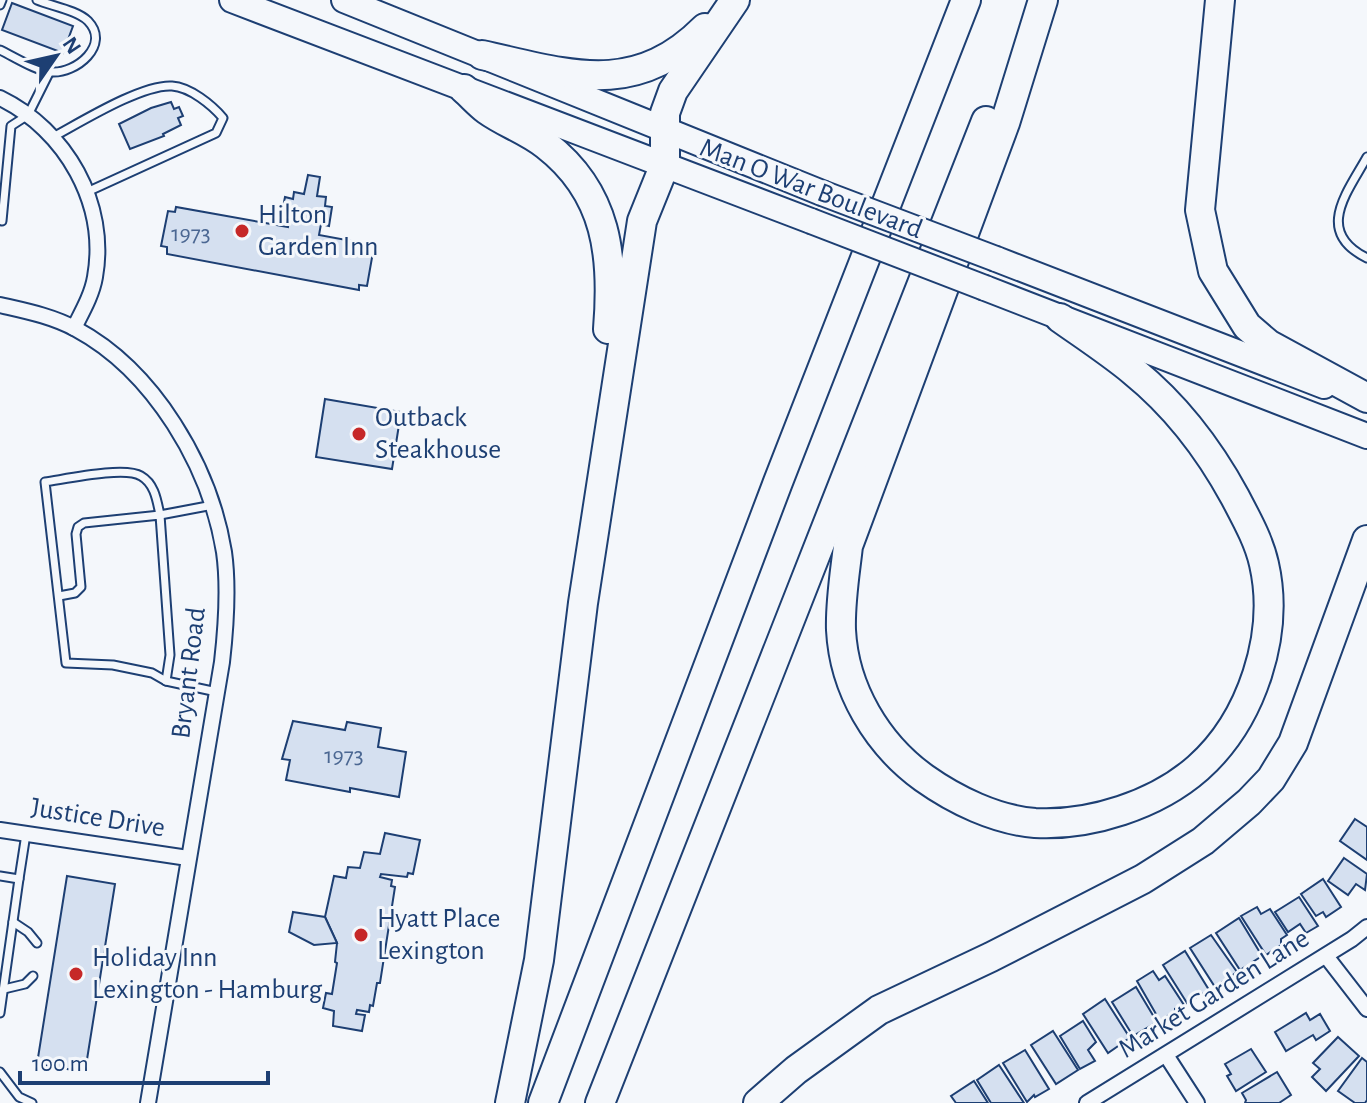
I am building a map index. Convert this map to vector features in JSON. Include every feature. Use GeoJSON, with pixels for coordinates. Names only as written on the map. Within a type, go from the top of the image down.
{"type":"FeatureCollection","features":[{"type":"Feature","properties":{"kind":"highway"},"geometry":{"type":"LineString","coordinates":[[482,55],[576,76],[619,76],[654,64],[684,46],[712,21],[729,0]]}},
{"type":"Feature","properties":{"kind":"highway"},"geometry":{"type":"LineString","coordinates":[[510,1103],[539,960],[588,569],[642,221],[665,164],[665,113],[673,91],[735,0]]}},
{"type":"Feature","properties":{"kind":"highway"},"geometry":{"type":"LineString","coordinates":[[543,1103],[778,482],[966,0]]}},
{"type":"Feature","properties":{"kind":"highway"},"geometry":{"type":"LineString","coordinates":[[600,1103],[1034,0]]}},
{"type":"Feature","properties":{"kind":"highway"},"geometry":{"type":"LineString","coordinates":[[1043,0],[1005,123],[848,546],[841,631],[849,674],[867,718],[900,761],[951,797],[1034,823],[1102,817],[1169,788],[1198,768],[1236,721],[1250,693],[1259,666],[1268,611],[1264,563],[1247,519],[1220,470],[1175,411],[1135,372],[1060,318]]}},
{"type":"Feature","properties":{"kind":"highway"},"geometry":{"type":"LineString","coordinates":[[1220,0],[1200,210],[1213,271],[1247,326],[1268,344],[1367,400]]}},
{"type":"Feature","properties":{"kind":"highway"},"geometry":{"type":"LineString","coordinates":[[464,89],[488,110],[548,146],[585,189],[606,236],[611,263],[611,294],[588,569]]}},
{"type":"Feature","properties":{"kind":"highway"},"geometry":{"type":"LineString","coordinates":[[758,1103],[796,1070],[879,1010],[1143,879],[1203,841],[1249,802],[1271,779],[1293,743],[1367,540]]}},
{"type":"Feature","properties":{"kind":"highway"},"geometry":{"type":"LineString","coordinates":[[1319,673],[1367,585]]}},
{"type":"Feature","properties":{"kind":"main road","name":"Man O War Boulevard"},"geometry":{"type":"LineString","coordinates":[[232,0],[1367,436]]}},
{"type":"Feature","properties":{"kind":"main road","name":"Man O War Boulevard"},"geometry":{"type":"LineString","coordinates":[[344,0],[822,193],[1367,400]]}},
{"type":"Feature","properties":{"kind":"street"},"geometry":{"type":"LineString","coordinates":[[0,98],[28,115],[53,137],[77,170],[87,192],[98,258],[89,299],[74,328]]}},
{"type":"Feature","properties":{"kind":"street","name":"Bryant Road"},"geometry":{"type":"LineString","coordinates":[[0,305],[43,315],[74,328],[116,359],[164,409],[182,435],[213,505],[224,554],[225,631],[217,692],[148,1103]]}},
{"type":"Feature","properties":{"kind":"street","name":"Justice Drive"},"geometry":{"type":"LineString","coordinates":[[0,830],[188,858]]}},
{"type":"Feature","properties":{"kind":"street","name":"Market Garden Lane"},"geometry":{"type":"LineString","coordinates":[[1087,1103],[1326,956],[1367,927]]}},
{"type":"Feature","properties":{"kind":"street"},"geometry":{"type":"LineString","coordinates":[[1326,956],[1367,1009]]}},
{"type":"Feature","properties":{"kind":"street"},"geometry":{"type":"LineString","coordinates":[[1166,1055],[1197,1103]]}},
{"type":"Feature","properties":{"kind":"lane"},"geometry":{"type":"LineString","coordinates":[[0,50],[49,73],[65,70],[86,60],[95,45],[95,32],[86,19],[37,0]]}},
{"type":"Feature","properties":{"kind":"lane"},"geometry":{"type":"LineString","coordinates":[[2,221],[11,126],[28,115],[49,73]]}},
{"type":"Feature","properties":{"kind":"lane"},"geometry":{"type":"LineString","coordinates":[[53,137],[151,88],[175,86],[212,104],[223,118],[216,133],[87,192]]}},
{"type":"Feature","properties":{"kind":"lane"},"geometry":{"type":"LineString","coordinates":[[0,129],[11,133]]}},
{"type":"Feature","properties":{"kind":"lane"},"geometry":{"type":"LineString","coordinates":[[1367,157],[1339,207],[1338,230],[1354,251],[1367,258]]}},
{"type":"Feature","properties":{"kind":"lane"},"geometry":{"type":"LineString","coordinates":[[166,681],[170,655],[160,515],[152,486],[140,475],[125,472],[45,482],[66,663],[113,665],[152,673],[166,681],[217,692]]}},
{"type":"Feature","properties":{"kind":"lane"},"geometry":{"type":"LineString","coordinates":[[59,596],[75,593],[81,587],[78,527],[84,523],[160,515],[213,505]]}},
{"type":"Feature","properties":{"kind":"lane"},"geometry":{"type":"LineString","coordinates":[[0,1013],[26,834]]}},
{"type":"Feature","properties":{"kind":"lane"},"geometry":{"type":"LineString","coordinates":[[0,876],[19,879]]}},
{"type":"Feature","properties":{"kind":"lane"},"geometry":{"type":"LineString","coordinates":[[13,922],[37,943]]}},
{"type":"Feature","properties":{"kind":"lane"},"geometry":{"type":"LineString","coordinates":[[4,989],[25,984],[33,976]]}},
{"type":"Feature","properties":{"kind":"lane"},"geometry":{"type":"LineString","coordinates":[[0,1072],[19,1097],[32,1103]]}},
{"type":"Feature","properties":{"kind":"building"},"geometry":{"type":"Polygon","coordinates":[[[12,3],[73,26],[63,53],[2,30],[12,3]]]}},
{"type":"Feature","properties":{"kind":"building"},"geometry":{"type":"Polygon","coordinates":[[[171,102],[174,109],[179,107],[183,116],[178,118],[181,125],[164,136],[130,149],[119,124],[171,102]]]}},
{"type":"Feature","properties":{"kind":"building","name":"Hilton Garden Inn"},"geometry":{"type":"Polygon","coordinates":[[[308,175],[320,177],[317,196],[326,197],[325,206],[332,207],[329,226],[321,224],[319,235],[368,244],[367,250],[373,252],[367,286],[359,285],[359,290],[167,254],[167,247],[161,246],[168,211],[175,212],[176,207],[288,227],[289,218],[281,217],[285,197],[293,199],[294,192],[304,194],[308,175]]]}},
{"type":"Feature","properties":{"kind":"building","name":"Outback Steakhouse"},"geometry":{"type":"Polygon","coordinates":[[[325,399],[401,412],[392,469],[316,457],[325,399]]]}},
{"type":"Feature","properties":{"kind":"building"},"geometry":{"type":"Polygon","coordinates":[[[293,721],[345,730],[347,722],[381,728],[378,747],[406,752],[399,797],[286,780],[290,760],[282,759],[293,721]]]}},
{"type":"Feature","properties":{"kind":"building"},"geometry":{"type":"Polygon","coordinates":[[[1355,819],[1367,827],[1367,860],[1340,841],[1355,819]]]}},
{"type":"Feature","properties":{"kind":"building","name":"Hyatt Place Lexington"},"geometry":{"type":"Polygon","coordinates":[[[385,833],[420,840],[413,874],[408,873],[407,877],[381,874],[380,877],[392,880],[391,886],[395,887],[380,983],[377,983],[373,1006],[370,1005],[369,1012],[357,1010],[356,1014],[365,1015],[362,1031],[333,1026],[334,1011],[323,1008],[326,993],[332,994],[337,963],[337,943],[325,917],[334,876],[346,878],[348,867],[360,868],[364,852],[380,854],[385,833]]]}},
{"type":"Feature","properties":{"kind":"building"},"geometry":{"type":"Polygon","coordinates":[[[1344,858],[1367,874],[1365,890],[1356,884],[1348,895],[1328,881],[1344,858]]]}},
{"type":"Feature","properties":{"kind":"building","name":"Holiday Inn Lexington - Hamburg"},"geometry":{"type":"Polygon","coordinates":[[[67,876],[115,884],[85,1072],[37,1064],[67,876]]]}},
{"type":"Feature","properties":{"kind":"building"},"geometry":{"type":"Polygon","coordinates":[[[1323,879],[1341,907],[1326,917],[1323,912],[1316,916],[1301,894],[1323,879]]]}},
{"type":"Feature","properties":{"kind":"building"},"geometry":{"type":"Polygon","coordinates":[[[1299,897],[1318,926],[1306,933],[1300,924],[1288,932],[1275,912],[1299,897]]]}},
{"type":"Feature","properties":{"kind":"building"},"geometry":{"type":"Polygon","coordinates":[[[1257,907],[1261,914],[1270,909],[1287,935],[1281,939],[1281,945],[1266,955],[1241,916],[1257,907]]]}},
{"type":"Feature","properties":{"kind":"building"},"geometry":{"type":"Polygon","coordinates":[[[293,912],[325,917],[337,943],[314,945],[289,932],[293,912]]]}},
{"type":"Feature","properties":{"kind":"building"},"geometry":{"type":"Polygon","coordinates":[[[1239,918],[1262,956],[1240,970],[1216,933],[1239,918]]]}},
{"type":"Feature","properties":{"kind":"building"},"geometry":{"type":"Polygon","coordinates":[[[1211,935],[1237,972],[1230,977],[1229,974],[1215,987],[1190,948],[1211,935]]]}},
{"type":"Feature","properties":{"kind":"building"},"geometry":{"type":"Polygon","coordinates":[[[1185,951],[1209,990],[1194,996],[1187,1003],[1163,965],[1185,951]]]}},
{"type":"Feature","properties":{"kind":"building"},"geometry":{"type":"Polygon","coordinates":[[[1153,971],[1159,980],[1165,976],[1184,1005],[1175,1008],[1160,1021],[1137,981],[1153,971]]]}},
{"type":"Feature","properties":{"kind":"building"},"geometry":{"type":"Polygon","coordinates":[[[1136,987],[1157,1022],[1133,1036],[1112,1002],[1136,987]]]}},
{"type":"Feature","properties":{"kind":"building"},"geometry":{"type":"Polygon","coordinates":[[[1105,999],[1130,1038],[1121,1041],[1108,1053],[1083,1014],[1105,999]]]}},
{"type":"Feature","properties":{"kind":"building"},"geometry":{"type":"Polygon","coordinates":[[[1306,1013],[1310,1020],[1320,1014],[1330,1031],[1316,1040],[1313,1035],[1286,1051],[1275,1032],[1306,1013]]]}},
{"type":"Feature","properties":{"kind":"building"},"geometry":{"type":"Polygon","coordinates":[[[1083,1021],[1096,1042],[1088,1050],[1095,1061],[1080,1069],[1060,1036],[1083,1021]]]}},
{"type":"Feature","properties":{"kind":"building"},"geometry":{"type":"Polygon","coordinates":[[[1053,1031],[1078,1070],[1056,1084],[1031,1045],[1053,1031]]]}},
{"type":"Feature","properties":{"kind":"building"},"geometry":{"type":"Polygon","coordinates":[[[1338,1037],[1359,1056],[1326,1091],[1312,1077],[1320,1069],[1313,1063],[1338,1037]]]}},
{"type":"Feature","properties":{"kind":"building"},"geometry":{"type":"Polygon","coordinates":[[[1251,1049],[1266,1072],[1236,1091],[1227,1076],[1231,1074],[1225,1064],[1251,1049]]]}},
{"type":"Feature","properties":{"kind":"building"},"geometry":{"type":"Polygon","coordinates":[[[1025,1050],[1049,1089],[1034,1095],[1027,1102],[1003,1063],[1025,1050]]]}},
{"type":"Feature","properties":{"kind":"building"},"geometry":{"type":"Polygon","coordinates":[[[1362,1058],[1367,1062],[1367,1100],[1365,1103],[1355,1103],[1338,1091],[1362,1058]]]}},
{"type":"Feature","properties":{"kind":"building"},"geometry":{"type":"Polygon","coordinates":[[[999,1065],[1024,1103],[991,1103],[977,1080],[999,1065]]]}},
{"type":"Feature","properties":{"kind":"building"},"geometry":{"type":"Polygon","coordinates":[[[1277,1072],[1291,1095],[1279,1103],[1245,1103],[1242,1093],[1277,1072]]]}},
{"type":"Feature","properties":{"kind":"building"},"geometry":{"type":"Polygon","coordinates":[[[974,1081],[988,1103],[956,1103],[951,1096],[974,1081]]]}},
{"type":"Feature","properties":{"kind":"place","name":"Hilton Garden Inn"},"geometry":{"type":"Point","coordinates":[242,231]}},
{"type":"Feature","properties":{"kind":"place","name":"Outback Steakhouse"},"geometry":{"type":"Point","coordinates":[359,434]}},
{"type":"Feature","properties":{"kind":"place","name":"Hyatt Place Lexington"},"geometry":{"type":"Point","coordinates":[361,935]}},
{"type":"Feature","properties":{"kind":"place","name":"Holiday Inn Lexington - Hamburg"},"geometry":{"type":"Point","coordinates":[76,974]}}]}
